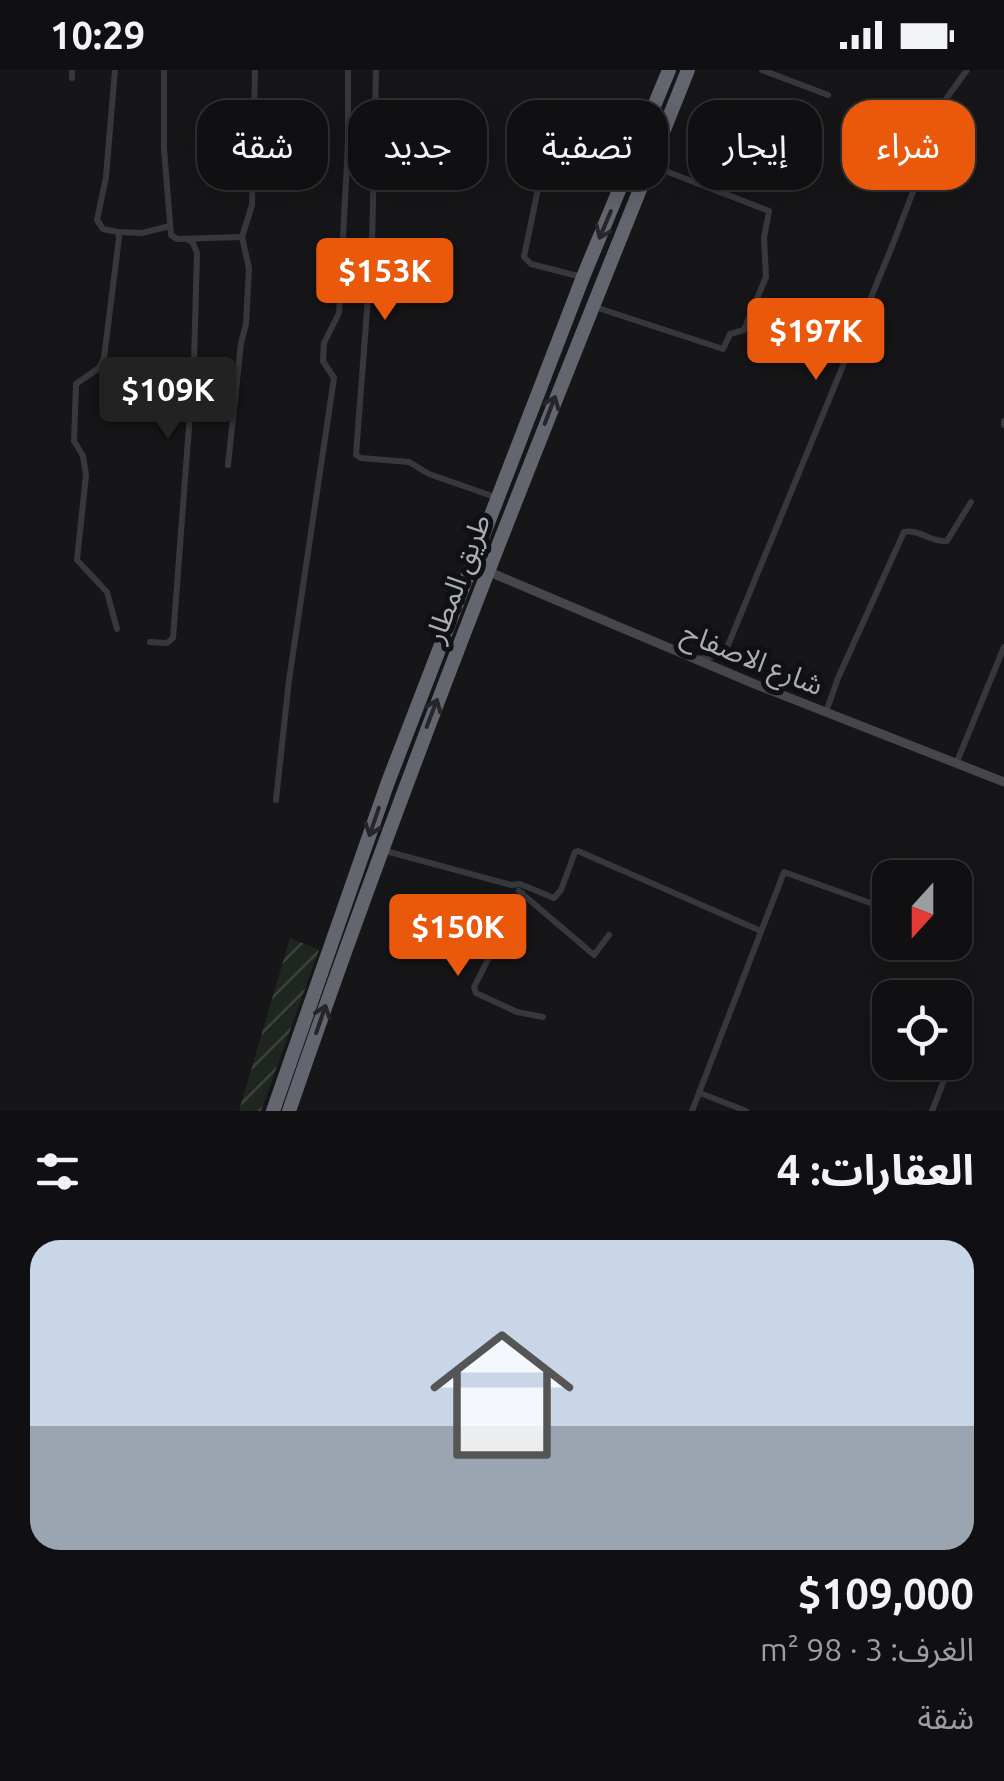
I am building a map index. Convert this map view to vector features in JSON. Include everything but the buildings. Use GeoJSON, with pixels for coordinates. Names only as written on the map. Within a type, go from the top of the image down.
{"type":"FeatureCollection","features":[{"type":"Feature","properties":{"kind":"highway","name":"طريق المطار"},"geometry":{"type":"LineString","coordinates":[[274,1111],[388,782],[496,498],[669,70]]}},
{"type":"Feature","properties":{"kind":"highway","name":"طريق المطار"},"geometry":{"type":"LineString","coordinates":[[668,118],[688,70]]}},
{"type":"Feature","properties":{"kind":"highway","name":"طريق المطار"},"geometry":{"type":"LineString","coordinates":[[289,1111],[380,849],[638,190]]}},
{"type":"Feature","properties":{"kind":"street"},"geometry":{"type":"LineString","coordinates":[[114,70],[107,165],[98,220],[103,229],[118,232],[170,226]]}},
{"type":"Feature","properties":{"kind":"street"},"geometry":{"type":"LineString","coordinates":[[164,70],[164,149],[173,237],[242,237]]}},
{"type":"Feature","properties":{"kind":"street"},"geometry":{"type":"LineString","coordinates":[[228,465],[246,324],[249,268],[242,237],[252,205],[255,70]]}},
{"type":"Feature","properties":{"kind":"street"},"geometry":{"type":"LineString","coordinates":[[276,800],[289,680],[334,378],[323,360],[325,336],[339,313],[348,70]]}},
{"type":"Feature","properties":{"kind":"street"},"geometry":{"type":"LineString","coordinates":[[376,70],[372,245],[356,454],[361,458],[409,462],[428,474],[496,498]]}},
{"type":"Feature","properties":{"kind":"street"},"geometry":{"type":"LineString","coordinates":[[762,70],[828,95]]}},
{"type":"Feature","properties":{"kind":"street"},"geometry":{"type":"LineString","coordinates":[[697,660],[724,656],[893,244],[942,116],[941,106],[967,70]]}},
{"type":"Feature","properties":{"kind":"street"},"geometry":{"type":"LineString","coordinates":[[591,306],[723,348],[730,334],[744,330],[766,278],[764,238],[769,211],[668,173]]}},
{"type":"Feature","properties":{"kind":"street"},"geometry":{"type":"LineString","coordinates":[[538,190],[524,257],[531,264],[583,278]]}},
{"type":"Feature","properties":{"kind":"street"},"geometry":{"type":"LineString","coordinates":[[118,232],[104,358],[98,368],[76,384],[74,437],[86,475],[77,560],[106,592],[118,629]]}},
{"type":"Feature","properties":{"kind":"street"},"geometry":{"type":"LineString","coordinates":[[150,642],[166,644],[173,638],[182,550],[198,253],[187,239]]}},
{"type":"Feature","properties":{"kind":"street"},"geometry":{"type":"LineString","coordinates":[[826,712],[904,532],[947,541],[971,502]]}},
{"type":"Feature","properties":{"kind":"street","name":"شارع الاصفاح"},"geometry":{"type":"LineString","coordinates":[[487,571],[697,660],[1004,782]]}},
{"type":"Feature","properties":{"kind":"street"},"geometry":{"type":"LineString","coordinates":[[956,764],[1004,646]]}},
{"type":"Feature","properties":{"kind":"street"},"geometry":{"type":"LineString","coordinates":[[380,849],[510,885],[594,955],[609,935]]}},
{"type":"Feature","properties":{"kind":"street"},"geometry":{"type":"LineString","coordinates":[[510,885],[520,884],[554,898],[578,850],[760,932]]}},
{"type":"Feature","properties":{"kind":"street"},"geometry":{"type":"LineString","coordinates":[[692,1111],[783,873],[788,871],[872,903]]}},
{"type":"Feature","properties":{"kind":"street"},"geometry":{"type":"LineString","coordinates":[[522,892],[474,987],[476,993],[506,1008],[543,1017]]}},
{"type":"Feature","properties":{"kind":"street"},"geometry":{"type":"LineString","coordinates":[[932,1111],[944,1080]]}},
{"type":"Feature","properties":{"kind":"street"},"geometry":{"type":"LineString","coordinates":[[700,1092],[746,1111]]}},
{"type":"Feature","properties":{"kind":"shaded area"},"geometry":{"type":"Polygon","coordinates":[[[290,938],[319,950],[261,1111],[239,1111],[290,938]]]}}]}
